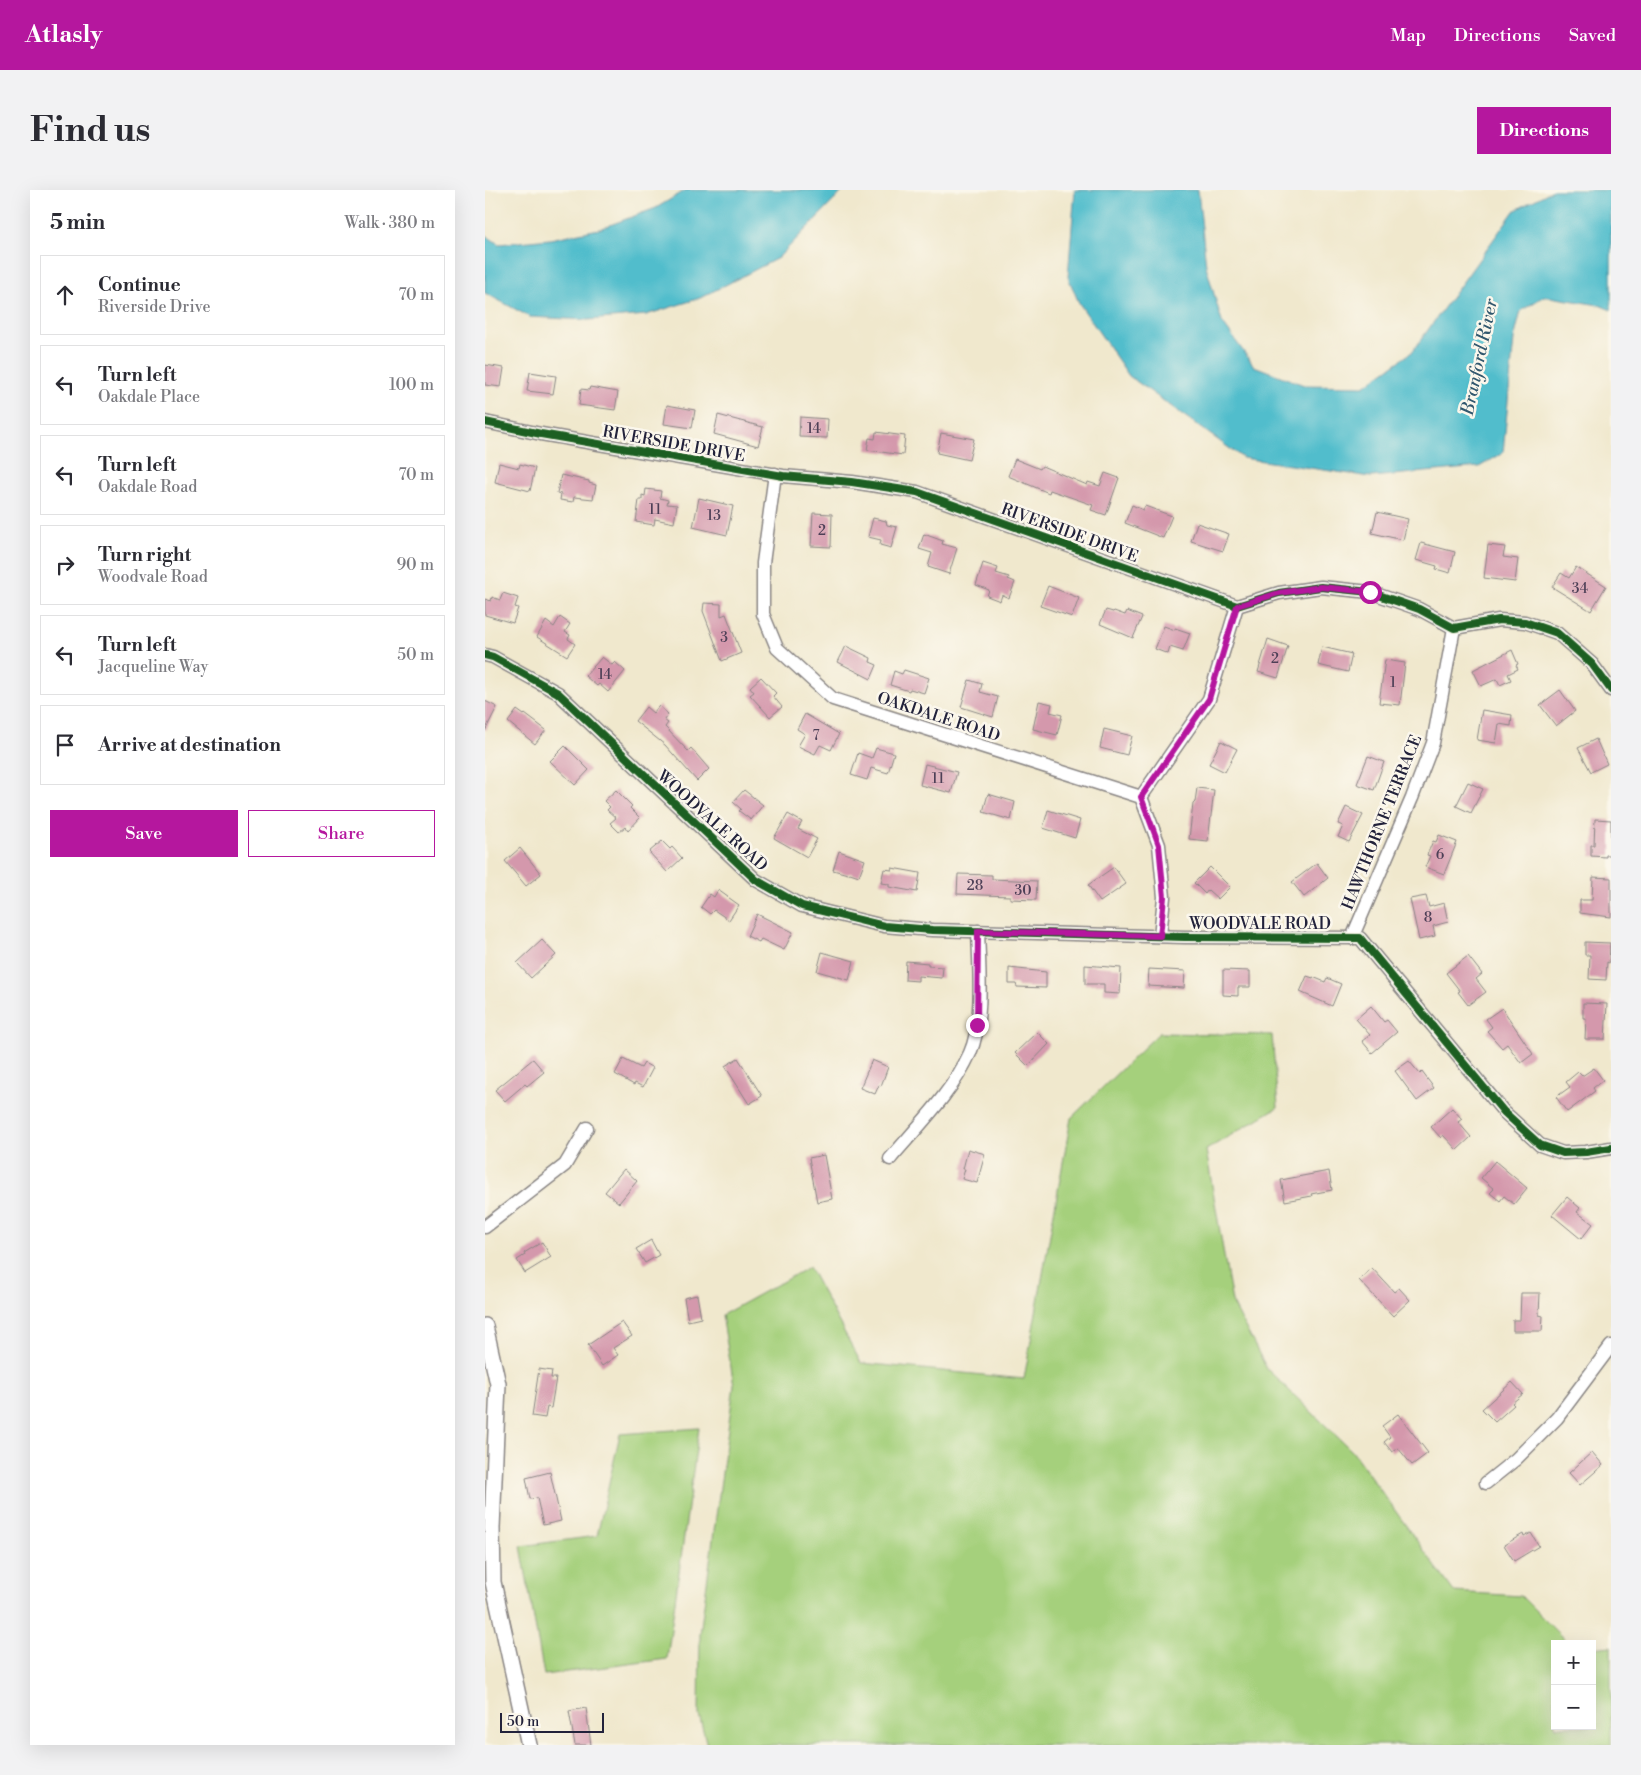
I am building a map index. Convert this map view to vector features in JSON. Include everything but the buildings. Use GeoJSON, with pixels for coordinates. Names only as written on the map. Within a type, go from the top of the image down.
{"type":"FeatureCollection","features":[{"type":"Feature","properties":{"kind":"street","name":"RIVERSIDE DRIVE"},"geometry":{"type":"LineString","coordinates":[[485,422],[541,434],[775,474],[852,482],[917,492],[1237,606]]}},
{"type":"Feature","properties":{"kind":"street","name":"OAKDALE ROAD"},"geometry":{"type":"LineString","coordinates":[[775,474],[763,563],[763,614],[777,648],[833,699],[1141,797]]}},
{"type":"Feature","properties":{"kind":"street"},"geometry":{"type":"LineString","coordinates":[[1160,936],[1164,897],[1159,845],[1141,797],[1209,699],[1237,606],[1279,593],[1321,587],[1370,592],[1419,609],[1454,628],[1499,620],[1525,622],[1557,633],[1592,664],[1611,690]]}},
{"type":"Feature","properties":{"kind":"street","name":"HAWTHORNE TERRACE"},"geometry":{"type":"LineString","coordinates":[[1352,938],[1412,798],[1433,743],[1454,628]]}},
{"type":"Feature","properties":{"kind":"street","name":"WOODVALE ROAD"},"geometry":{"type":"LineString","coordinates":[[485,655],[493,657],[558,693],[756,880],[802,906],[884,926],[932,930],[1160,936],[1360,938],[1504,1112],[1540,1144],[1563,1153],[1611,1148]]}},
{"type":"Feature","properties":{"kind":"street"},"geometry":{"type":"LineString","coordinates":[[890,1159],[950,1087],[971,1052],[977,1025],[978,931]]}},
{"type":"Feature","properties":{"kind":"street"},"geometry":{"type":"LineString","coordinates":[[485,1227],[565,1165],[587,1128]]}},
{"type":"Feature","properties":{"kind":"street"},"geometry":{"type":"LineString","coordinates":[[485,1326],[498,1384],[492,1528],[493,1582],[529,1745]]}},
{"type":"Feature","properties":{"kind":"street"},"geometry":{"type":"LineString","coordinates":[[1486,1483],[1515,1459],[1557,1418],[1611,1346]]}},
{"type":"Feature","properties":{"kind":"green space"},"geometry":{"type":"Polygon","coordinates":[[[1159,1033],[1272,1035],[1278,1107],[1206,1150],[1232,1302],[1267,1369],[1352,1451],[1454,1592],[1521,1596],[1565,1640],[1551,1640],[1551,1730],[1596,1730],[1596,1648],[1611,1646],[1611,1745],[707,1745],[699,1715],[700,1634],[734,1385],[722,1315],[809,1267],[861,1363],[1024,1379],[1071,1118],[1159,1033]]]}},
{"type":"Feature","properties":{"kind":"green space"},"geometry":{"type":"Polygon","coordinates":[[[699,1428],[667,1659],[544,1675],[521,1546],[597,1536],[620,1434],[699,1428]]]}},
{"type":"Feature","properties":{"kind":"water"},"geometry":{"type":"Polygon","coordinates":[[[686,190],[844,190],[778,258],[700,298],[646,315],[588,320],[530,317],[485,293],[485,235],[499,244],[550,239],[599,229],[656,208],[686,190]]]}},
{"type":"Feature","properties":{"kind":"water","name":"Branford River"},"geometry":{"type":"Polygon","coordinates":[[[1075,190],[1198,190],[1206,266],[1222,322],[1254,366],[1304,385],[1364,386],[1412,352],[1514,211],[1553,190],[1611,190],[1611,310],[1599,305],[1544,296],[1521,311],[1514,339],[1503,453],[1479,467],[1371,477],[1243,458],[1129,376],[1079,303],[1068,277],[1075,190]]]}},
{"type":"Feature","properties":{"kind":"cycle path"},"geometry":{"type":"LineString","coordinates":[[485,422],[541,434],[783,476],[852,482],[917,492],[1237,606],[1279,593],[1321,587],[1370,592],[1419,609],[1454,628],[1499,620],[1525,622],[1557,633],[1592,664],[1611,690]]}},
{"type":"Feature","properties":{"kind":"cycle path"},"geometry":{"type":"LineString","coordinates":[[485,655],[493,657],[558,693],[756,880],[802,906],[884,926],[932,930],[1185,937],[1360,938],[1504,1112],[1540,1145],[1563,1153],[1611,1148]]}},
{"type":"Feature","properties":{"kind":"route"},"geometry":{"type":"LineString","coordinates":[[977,1025],[979,979],[978,931],[1160,936],[1164,897],[1159,845],[1141,797],[1209,699],[1237,606],[1279,593],[1321,587],[1370,592]]}}]}
